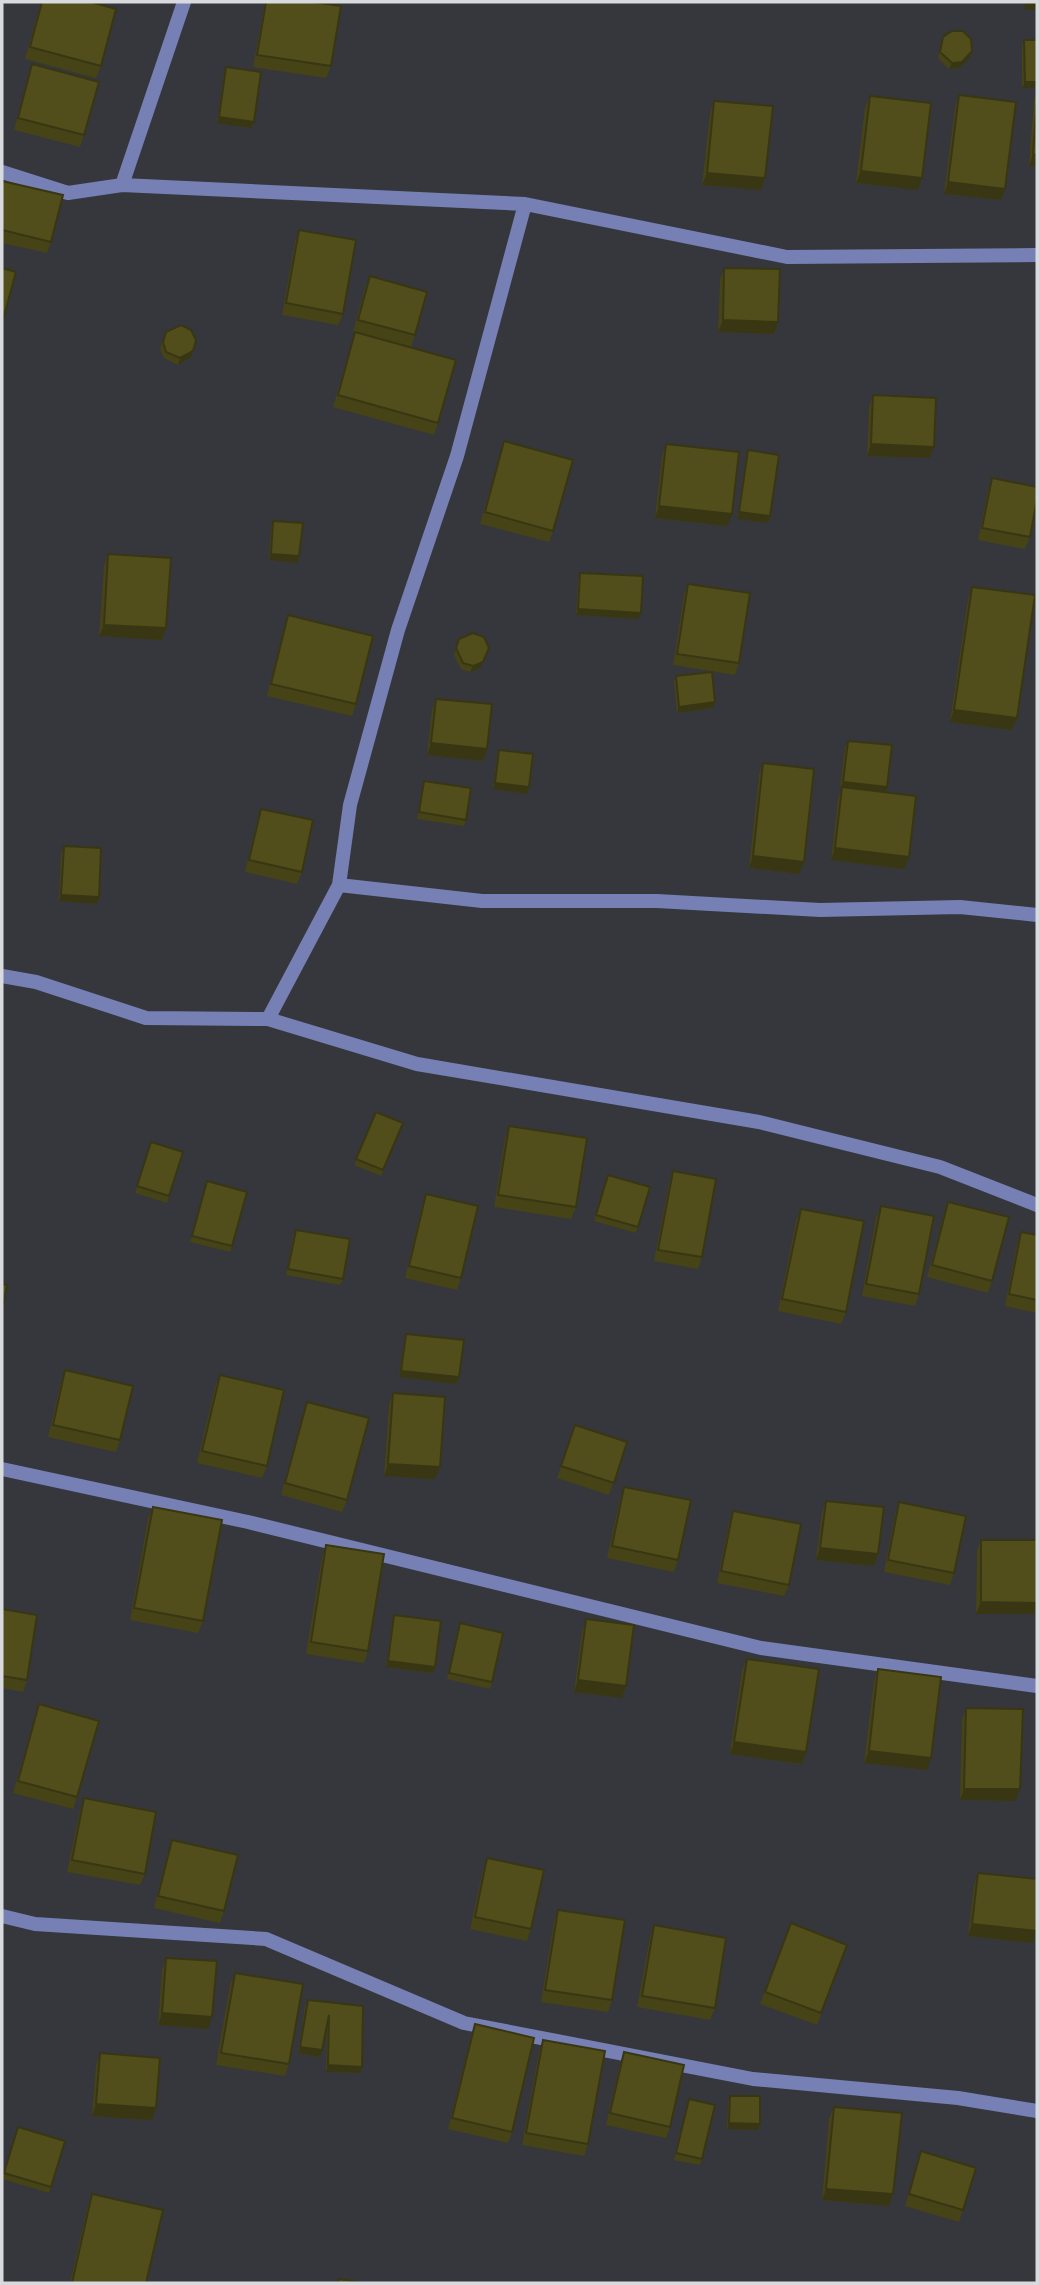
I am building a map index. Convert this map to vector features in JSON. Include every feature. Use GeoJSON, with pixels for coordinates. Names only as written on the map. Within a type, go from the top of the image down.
{"type":"FeatureCollection","features":[{"type":"Feature","properties":{"kind":"street"},"geometry":{"type":"LineString","coordinates":[[122,185],[184,2]]}},
{"type":"Feature","properties":{"kind":"street"},"geometry":{"type":"LineString","coordinates":[[2,172],[68,193],[122,185],[525,204],[788,257],[1037,254]]}},
{"type":"Feature","properties":{"kind":"street"},"geometry":{"type":"LineString","coordinates":[[268,1019],[339,885],[350,805],[398,630],[457,456],[525,204]]}},
{"type":"Feature","properties":{"kind":"street"},"geometry":{"type":"LineString","coordinates":[[339,885],[482,901],[657,901],[820,910],[960,907],[1037,915]]}},
{"type":"Feature","properties":{"kind":"street"},"geometry":{"type":"LineString","coordinates":[[2,976],[36,982],[146,1018],[268,1019],[417,1065],[759,1122],[940,1167],[1037,1205]]}},
{"type":"Feature","properties":{"kind":"street"},"geometry":{"type":"LineString","coordinates":[[2,1469],[248,1522],[761,1648],[1037,1686]]}},
{"type":"Feature","properties":{"kind":"street"},"geometry":{"type":"LineString","coordinates":[[2,1916],[35,1924],[266,1939],[464,2022],[753,2078],[958,2098],[1037,2110]]}},
{"type":"Feature","properties":{"kind":"building"},"geometry":{"type":"Polygon","coordinates":[[[42,2],[91,2],[116,9],[101,66],[30,47],[42,2]]]}},
{"type":"Feature","properties":{"kind":"building"},"geometry":{"type":"Polygon","coordinates":[[[266,2],[313,2],[341,6],[331,66],[257,55],[266,2]]]}},
{"type":"Feature","properties":{"kind":"building"},"geometry":{"type":"Polygon","coordinates":[[[952,31],[963,31],[971,39],[972,51],[962,62],[952,63],[940,52],[943,37],[952,31]]]}},
{"type":"Feature","properties":{"kind":"building"},"geometry":{"type":"Polygon","coordinates":[[[1024,40],[1037,40],[1037,82],[1025,82],[1024,40]]]}},
{"type":"Feature","properties":{"kind":"building"},"geometry":{"type":"Polygon","coordinates":[[[32,64],[99,82],[84,135],[18,118],[32,64]]]}},
{"type":"Feature","properties":{"kind":"building"},"geometry":{"type":"Polygon","coordinates":[[[226,67],[261,72],[254,122],[219,117],[226,67]]]}},
{"type":"Feature","properties":{"kind":"building"},"geometry":{"type":"Polygon","coordinates":[[[959,95],[1016,102],[1005,189],[948,182],[959,95]]]}},
{"type":"Feature","properties":{"kind":"building"},"geometry":{"type":"Polygon","coordinates":[[[870,96],[931,103],[922,178],[861,171],[870,96]]]}},
{"type":"Feature","properties":{"kind":"building"},"geometry":{"type":"Polygon","coordinates":[[[1037,100],[1037,155],[1033,154],[1037,100]]]}},
{"type":"Feature","properties":{"kind":"building"},"geometry":{"type":"Polygon","coordinates":[[[714,101],[773,106],[765,178],[707,173],[714,101]]]}},
{"type":"Feature","properties":{"kind":"building"},"geometry":{"type":"Polygon","coordinates":[[[2,181],[63,195],[51,242],[2,230],[2,181]]]}},
{"type":"Feature","properties":{"kind":"building"},"geometry":{"type":"Polygon","coordinates":[[[299,230],[356,240],[343,314],[286,303],[299,230]]]}},
{"type":"Feature","properties":{"kind":"building"},"geometry":{"type":"Polygon","coordinates":[[[2,268],[16,272],[2,323],[2,268]]]}},
{"type":"Feature","properties":{"kind":"building"},"geometry":{"type":"Polygon","coordinates":[[[724,268],[780,269],[778,322],[723,320],[724,268]]]}},
{"type":"Feature","properties":{"kind":"building"},"geometry":{"type":"Polygon","coordinates":[[[370,276],[427,292],[415,335],[358,320],[370,276]]]}},
{"type":"Feature","properties":{"kind":"building"},"geometry":{"type":"Polygon","coordinates":[[[181,325],[191,330],[196,340],[193,351],[180,358],[166,352],[163,342],[166,332],[181,325]]]}},
{"type":"Feature","properties":{"kind":"building"},"geometry":{"type":"Polygon","coordinates":[[[355,332],[456,360],[438,423],[338,395],[355,332]]]}},
{"type":"Feature","properties":{"kind":"building"},"geometry":{"type":"Polygon","coordinates":[[[873,395],[936,398],[934,447],[871,444],[873,395]]]}},
{"type":"Feature","properties":{"kind":"building"},"geometry":{"type":"Polygon","coordinates":[[[504,441],[573,460],[553,531],[485,512],[504,441]]]}},
{"type":"Feature","properties":{"kind":"building"},"geometry":{"type":"Polygon","coordinates":[[[666,444],[739,452],[732,514],[659,506],[666,444]]]}},
{"type":"Feature","properties":{"kind":"building"},"geometry":{"type":"Polygon","coordinates":[[[748,450],[779,455],[770,516],[739,512],[748,450]]]}},
{"type":"Feature","properties":{"kind":"building"},"geometry":{"type":"Polygon","coordinates":[[[992,478],[1037,487],[1030,537],[982,528],[992,478]]]}},
{"type":"Feature","properties":{"kind":"building"},"geometry":{"type":"Polygon","coordinates":[[[273,521],[303,523],[299,556],[271,554],[273,521]]]}},
{"type":"Feature","properties":{"kind":"building"},"geometry":{"type":"Polygon","coordinates":[[[108,554],[171,558],[166,628],[104,625],[108,554]]]}},
{"type":"Feature","properties":{"kind":"building"},"geometry":{"type":"Polygon","coordinates":[[[580,573],[643,576],[641,613],[578,609],[580,573]]]}},
{"type":"Feature","properties":{"kind":"building"},"geometry":{"type":"Polygon","coordinates":[[[688,584],[750,593],[739,663],[677,654],[688,584]]]}},
{"type":"Feature","properties":{"kind":"building"},"geometry":{"type":"Polygon","coordinates":[[[972,587],[1035,595],[1017,718],[954,710],[972,587]]]}},
{"type":"Feature","properties":{"kind":"building"},"geometry":{"type":"Polygon","coordinates":[[[288,615],[373,636],[356,704],[271,684],[288,615]]]}},
{"type":"Feature","properties":{"kind":"building"},"geometry":{"type":"Polygon","coordinates":[[[473,633],[484,637],[489,648],[483,662],[473,666],[463,663],[456,648],[459,639],[473,633]]]}},
{"type":"Feature","properties":{"kind":"building"},"geometry":{"type":"Polygon","coordinates":[[[712,672],[715,702],[679,707],[676,676],[712,672]]]}},
{"type":"Feature","properties":{"kind":"building"},"geometry":{"type":"Polygon","coordinates":[[[436,699],[492,704],[487,749],[431,743],[436,699]]]}},
{"type":"Feature","properties":{"kind":"building"},"geometry":{"type":"Polygon","coordinates":[[[848,741],[892,745],[887,787],[843,782],[848,741]]]}},
{"type":"Feature","properties":{"kind":"building"},"geometry":{"type":"Polygon","coordinates":[[[499,750],[533,754],[529,787],[495,783],[499,750]]]}},
{"type":"Feature","properties":{"kind":"building"},"geometry":{"type":"Polygon","coordinates":[[[763,763],[814,769],[804,862],[753,856],[763,763]]]}},
{"type":"Feature","properties":{"kind":"building"},"geometry":{"type":"Polygon","coordinates":[[[424,781],[471,788],[466,820],[419,812],[424,781]]]}},
{"type":"Feature","properties":{"kind":"building"},"geometry":{"type":"Polygon","coordinates":[[[842,787],[916,796],[909,857],[835,848],[842,787]]]}},
{"type":"Feature","properties":{"kind":"building"},"geometry":{"type":"Polygon","coordinates":[[[261,809],[313,820],[302,872],[249,860],[261,809]]]}},
{"type":"Feature","properties":{"kind":"building"},"geometry":{"type":"Polygon","coordinates":[[[64,846],[101,848],[99,897],[61,895],[64,846]]]}},
{"type":"Feature","properties":{"kind":"building"},"geometry":{"type":"Polygon","coordinates":[[[376,1112],[403,1123],[383,1170],[356,1159],[376,1112]]]}},
{"type":"Feature","properties":{"kind":"building"},"geometry":{"type":"Polygon","coordinates":[[[509,1126],[587,1138],[576,1207],[498,1195],[509,1126]]]}},
{"type":"Feature","properties":{"kind":"building"},"geometry":{"type":"Polygon","coordinates":[[[151,1142],[183,1152],[169,1196],[137,1186],[151,1142]]]}},
{"type":"Feature","properties":{"kind":"building"},"geometry":{"type":"Polygon","coordinates":[[[673,1171],[716,1179],[702,1257],[658,1250],[673,1171]]]}},
{"type":"Feature","properties":{"kind":"building"},"geometry":{"type":"Polygon","coordinates":[[[608,1175],[650,1187],[638,1227],[596,1215],[608,1175]]]}},
{"type":"Feature","properties":{"kind":"building"},"geometry":{"type":"Polygon","coordinates":[[[207,1181],[247,1192],[232,1246],[192,1236],[207,1181]]]}},
{"type":"Feature","properties":{"kind":"building"},"geometry":{"type":"Polygon","coordinates":[[[426,1194],[478,1206],[461,1278],[409,1266],[426,1194]]]}},
{"type":"Feature","properties":{"kind":"building"},"geometry":{"type":"Polygon","coordinates":[[[948,1202],[1009,1217],[992,1281],[932,1265],[948,1202]]]}},
{"type":"Feature","properties":{"kind":"building"},"geometry":{"type":"Polygon","coordinates":[[[881,1206],[934,1216],[919,1294],[866,1284],[881,1206]]]}},
{"type":"Feature","properties":{"kind":"building"},"geometry":{"type":"Polygon","coordinates":[[[801,1209],[864,1221],[846,1312],[782,1299],[801,1209]]]}},
{"type":"Feature","properties":{"kind":"building"},"geometry":{"type":"Polygon","coordinates":[[[296,1230],[350,1239],[343,1279],[288,1269],[296,1230]]]}},
{"type":"Feature","properties":{"kind":"building"},"geometry":{"type":"Polygon","coordinates":[[[1021,1232],[1037,1235],[1037,1300],[1009,1294],[1021,1232]]]}},
{"type":"Feature","properties":{"kind":"building"},"geometry":{"type":"Polygon","coordinates":[[[2,1284],[7,1285],[2,1312],[2,1284]]]}},
{"type":"Feature","properties":{"kind":"building"},"geometry":{"type":"Polygon","coordinates":[[[406,1334],[464,1340],[459,1377],[401,1371],[406,1334]]]}},
{"type":"Feature","properties":{"kind":"building"},"geometry":{"type":"Polygon","coordinates":[[[65,1370],[133,1386],[120,1440],[53,1425],[65,1370]]]}},
{"type":"Feature","properties":{"kind":"building"},"geometry":{"type":"Polygon","coordinates":[[[220,1375],[284,1390],[267,1466],[202,1451],[220,1375]]]}},
{"type":"Feature","properties":{"kind":"building"},"geometry":{"type":"Polygon","coordinates":[[[393,1393],[445,1397],[440,1467],[388,1464],[393,1393]]]}},
{"type":"Feature","properties":{"kind":"building"},"geometry":{"type":"Polygon","coordinates":[[[307,1402],[369,1418],[347,1500],[285,1483],[307,1402]]]}},
{"type":"Feature","properties":{"kind":"building"},"geometry":{"type":"Polygon","coordinates":[[[575,1425],[627,1442],[614,1483],[561,1466],[575,1425]]]}},
{"type":"Feature","properties":{"kind":"building"},"geometry":{"type":"Polygon","coordinates":[[[624,1487],[691,1500],[678,1560],[612,1546],[624,1487]]]}},
{"type":"Feature","properties":{"kind":"building"},"geometry":{"type":"Polygon","coordinates":[[[826,1501],[884,1507],[878,1554],[820,1548],[826,1501]]]}},
{"type":"Feature","properties":{"kind":"building"},"geometry":{"type":"Polygon","coordinates":[[[899,1502],[966,1516],[954,1573],[888,1560],[899,1502]]]}},
{"type":"Feature","properties":{"kind":"building"},"geometry":{"type":"Polygon","coordinates":[[[153,1507],[222,1520],[203,1621],[134,1608],[153,1507]]]}},
{"type":"Feature","properties":{"kind":"building"},"geometry":{"type":"Polygon","coordinates":[[[733,1511],[801,1524],[789,1585],[721,1571],[733,1511]]]}},
{"type":"Feature","properties":{"kind":"building"},"geometry":{"type":"Polygon","coordinates":[[[981,1540],[1037,1540],[1037,1603],[981,1602],[981,1540]]]}},
{"type":"Feature","properties":{"kind":"building"},"geometry":{"type":"Polygon","coordinates":[[[326,1545],[384,1554],[368,1651],[311,1642],[326,1545]]]}},
{"type":"Feature","properties":{"kind":"building"},"geometry":{"type":"Polygon","coordinates":[[[2,1609],[37,1615],[27,1680],[2,1676],[2,1609]]]}},
{"type":"Feature","properties":{"kind":"building"},"geometry":{"type":"Polygon","coordinates":[[[394,1615],[441,1621],[435,1667],[388,1661],[394,1615]]]}},
{"type":"Feature","properties":{"kind":"building"},"geometry":{"type":"Polygon","coordinates":[[[586,1619],[634,1625],[626,1686],[578,1680],[586,1619]]]}},
{"type":"Feature","properties":{"kind":"building"},"geometry":{"type":"Polygon","coordinates":[[[460,1623],[503,1633],[492,1682],[449,1673],[460,1623]]]}},
{"type":"Feature","properties":{"kind":"building"},"geometry":{"type":"Polygon","coordinates":[[[747,1659],[819,1669],[806,1752],[734,1742],[747,1659]]]}},
{"type":"Feature","properties":{"kind":"building"},"geometry":{"type":"Polygon","coordinates":[[[878,1669],[941,1677],[931,1758],[869,1751],[878,1669]]]}},
{"type":"Feature","properties":{"kind":"building"},"geometry":{"type":"Polygon","coordinates":[[[39,1704],[99,1721],[77,1797],[18,1781],[39,1704]]]}},
{"type":"Feature","properties":{"kind":"building"},"geometry":{"type":"Polygon","coordinates":[[[966,1708],[1023,1709],[1020,1789],[964,1789],[966,1708]]]}},
{"type":"Feature","properties":{"kind":"building"},"geometry":{"type":"Polygon","coordinates":[[[84,1798],[156,1812],[145,1874],[72,1860],[84,1798]]]}},
{"type":"Feature","properties":{"kind":"building"},"geometry":{"type":"Polygon","coordinates":[[[172,1840],[238,1855],[224,1911],[158,1896],[172,1840]]]}},
{"type":"Feature","properties":{"kind":"building"},"geometry":{"type":"Polygon","coordinates":[[[487,1858],[544,1870],[531,1929],[475,1917],[487,1858]]]}},
{"type":"Feature","properties":{"kind":"building"},"geometry":{"type":"Polygon","coordinates":[[[978,1873],[1037,1879],[1037,1931],[972,1924],[978,1873]]]}},
{"type":"Feature","properties":{"kind":"building"},"geometry":{"type":"Polygon","coordinates":[[[558,1910],[625,1920],[612,2000],[545,1990],[558,1910]]]}},
{"type":"Feature","properties":{"kind":"building"},"geometry":{"type":"Polygon","coordinates":[[[791,1923],[847,1945],[821,2013],[765,1992],[791,1923]]]}},
{"type":"Feature","properties":{"kind":"building"},"geometry":{"type":"Polygon","coordinates":[[[654,1925],[726,1938],[715,2008],[642,1996],[654,1925]]]}},
{"type":"Feature","properties":{"kind":"building"},"geometry":{"type":"Polygon","coordinates":[[[166,1958],[217,1961],[212,2017],[162,2013],[166,1958]]]}},
{"type":"Feature","properties":{"kind":"building"},"geometry":{"type":"Polygon","coordinates":[[[235,1973],[303,1984],[289,2064],[221,2053],[235,1973]]]}},
{"type":"Feature","properties":{"kind":"building"},"geometry":{"type":"Polygon","coordinates":[[[308,2000],[363,2006],[362,2067],[328,2065],[329,2015],[322,2050],[300,2047],[308,2000]]]}},
{"type":"Feature","properties":{"kind":"building"},"geometry":{"type":"Polygon","coordinates":[[[475,2024],[534,2038],[512,2132],[452,2118],[475,2024]]]}},
{"type":"Feature","properties":{"kind":"building"},"geometry":{"type":"Polygon","coordinates":[[[543,2040],[605,2051],[588,2144],[526,2133],[543,2040]]]}},
{"type":"Feature","properties":{"kind":"building"},"geometry":{"type":"Polygon","coordinates":[[[624,2052],[684,2065],[670,2127],[610,2113],[624,2052]]]}},
{"type":"Feature","properties":{"kind":"building"},"geometry":{"type":"Polygon","coordinates":[[[100,2053],[160,2058],[156,2108],[96,2104],[100,2053]]]}},
{"type":"Feature","properties":{"kind":"building"},"geometry":{"type":"Polygon","coordinates":[[[730,2096],[760,2096],[760,2124],[729,2123],[730,2096]]]}},
{"type":"Feature","properties":{"kind":"building"},"geometry":{"type":"Polygon","coordinates":[[[689,2099],[715,2105],[702,2159],[676,2153],[689,2099]]]}},
{"type":"Feature","properties":{"kind":"building"},"geometry":{"type":"Polygon","coordinates":[[[834,2107],[902,2113],[893,2194],[826,2189],[834,2107]]]}},
{"type":"Feature","properties":{"kind":"building"},"geometry":{"type":"Polygon","coordinates":[[[18,2127],[65,2141],[51,2187],[4,2173],[18,2127]]]}},
{"type":"Feature","properties":{"kind":"building"},"geometry":{"type":"Polygon","coordinates":[[[921,2151],[976,2168],[963,2210],[909,2194],[921,2151]]]}},
{"type":"Feature","properties":{"kind":"building"},"geometry":{"type":"Polygon","coordinates":[[[92,2194],[163,2210],[146,2283],[72,2283],[92,2194]]]}},
{"type":"Feature","properties":{"kind":"building"},"geometry":{"type":"Polygon","coordinates":[[[339,2279],[362,2283],[338,2283],[339,2279]]]}}]}
